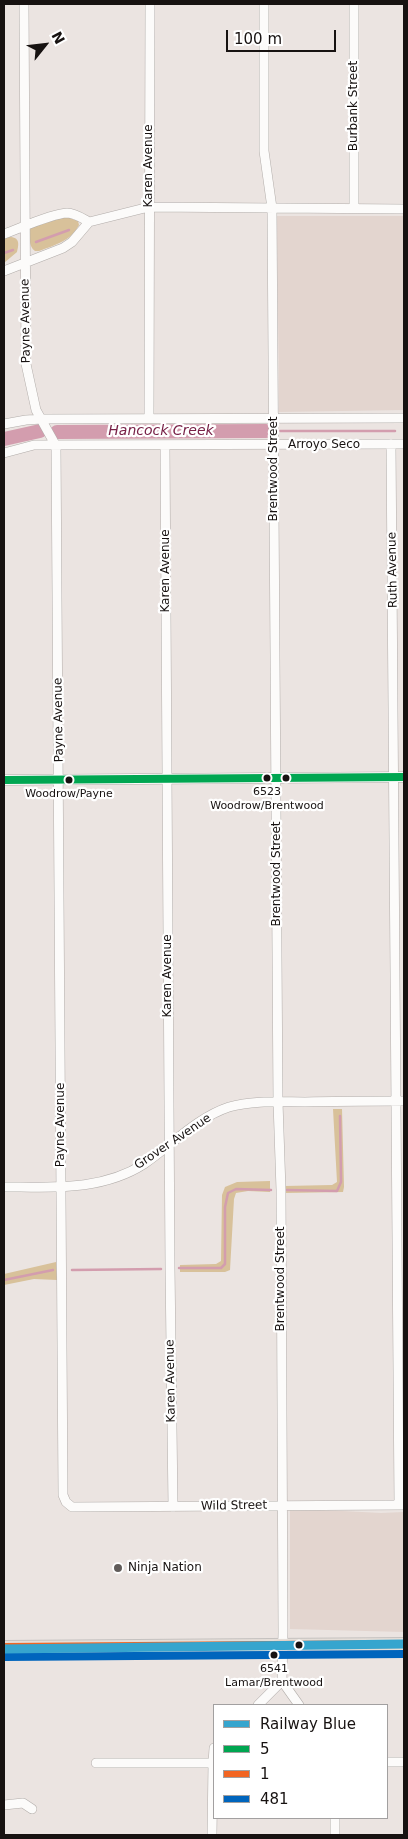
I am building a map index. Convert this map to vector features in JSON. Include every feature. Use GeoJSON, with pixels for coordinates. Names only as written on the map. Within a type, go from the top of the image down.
{"type":"FeatureCollection","features":[{"type":"Feature","properties":{"kind":"main road"},"geometry":{"type":"LineString","coordinates":[[4,1647],[404,1644]]}},
{"type":"Feature","properties":{"kind":"street","name":"Payne Avenue"},"geometry":{"type":"LineString","coordinates":[[24,4],[26,364],[36,410],[56,446],[60,780],[61,1187],[64,1495],[66,1502]]}},
{"type":"Feature","properties":{"kind":"street","name":"Karen Avenue"},"geometry":{"type":"LineString","coordinates":[[149,418],[150,4]]}},
{"type":"Feature","properties":{"kind":"street","name":"Brentwood Street"},"geometry":{"type":"LineString","coordinates":[[264,4],[264,151],[272,208],[278,1102],[281,1190],[282,1681]]}},
{"type":"Feature","properties":{"kind":"street","name":"Burbank Street"},"geometry":{"type":"LineString","coordinates":[[354,4],[354,208]]}},
{"type":"Feature","properties":{"kind":"street"},"geometry":{"type":"LineString","coordinates":[[4,271],[63,248],[72,242],[89,222],[149,207],[404,209]]}},
{"type":"Feature","properties":{"kind":"street"},"geometry":{"type":"LineString","coordinates":[[4,234],[57,215],[69,213],[89,222]]}},
{"type":"Feature","properties":{"kind":"street"},"geometry":{"type":"LineString","coordinates":[[4,424],[42,419],[404,418]]}},
{"type":"Feature","properties":{"kind":"street","name":"Ruth Avenue"},"geometry":{"type":"LineString","coordinates":[[392,444],[399,778],[402,1505]]}},
{"type":"Feature","properties":{"kind":"street","name":"Arroyo Seco"},"geometry":{"type":"LineString","coordinates":[[4,452],[34,446],[404,444]]}},
{"type":"Feature","properties":{"kind":"street","name":"Karen Avenue"},"geometry":{"type":"LineString","coordinates":[[165,445],[173,1507]]}},
{"type":"Feature","properties":{"kind":"street"},"geometry":{"type":"LineString","coordinates":[[4,780],[399,778]]}},
{"type":"Feature","properties":{"kind":"street","name":"Grover Avenue"},"geometry":{"type":"LineString","coordinates":[[4,1187],[61,1187],[109,1181],[144,1164],[197,1124],[230,1107],[252,1103],[278,1102],[400,1101]]}},
{"type":"Feature","properties":{"kind":"street","name":"Wild Street"},"geometry":{"type":"LineString","coordinates":[[66,1502],[72,1506],[173,1507],[402,1505]]}},
{"type":"Feature","properties":{"kind":"street"},"geometry":{"type":"LineString","coordinates":[[259,1704],[282,1681],[299,1704]]}},
{"type":"Feature","properties":{"kind":"street"},"geometry":{"type":"LineString","coordinates":[[96,1763],[213,1762],[212,1835]]}},
{"type":"Feature","properties":{"kind":"street"},"geometry":{"type":"LineString","coordinates":[[388,1762],[404,1762]]}},
{"type":"Feature","properties":{"kind":"street"},"geometry":{"type":"LineString","coordinates":[[4,1805],[23,1803],[32,1810]]}},
{"type":"Feature","properties":{"kind":"street"},"geometry":{"type":"LineString","coordinates":[[335,1819],[335,1835]]}},
{"type":"Feature","properties":{"kind":"shaded area"},"geometry":{"type":"Polygon","coordinates":[[[277,216],[404,216],[404,410],[279,412],[277,216]]]}},
{"type":"Feature","properties":{"kind":"shaded area"},"geometry":{"type":"Polygon","coordinates":[[[67,217],[78,221],[79,225],[72,235],[62,242],[39,251],[35,251],[31,247],[30,228],[67,217]]]}},
{"type":"Feature","properties":{"kind":"shaded area"},"geometry":{"type":"Polygon","coordinates":[[[9,237],[17,240],[18,249],[4,263],[4,239],[9,237]]]}},
{"type":"Feature","properties":{"kind":"shaded area"},"geometry":{"type":"Polygon","coordinates":[[[333,1109],[342,1109],[343,1192],[285,1193],[285,1186],[332,1185],[337,1182],[333,1109]]]}},
{"type":"Feature","properties":{"kind":"shaded area"},"geometry":{"type":"Polygon","coordinates":[[[270,1181],[270,1192],[248,1191],[236,1193],[234,1199],[230,1270],[225,1272],[180,1272],[180,1265],[216,1264],[221,1261],[222,1195],[225,1187],[237,1182],[270,1181]]]}},
{"type":"Feature","properties":{"kind":"shaded area"},"geometry":{"type":"Polygon","coordinates":[[[56,1262],[57,1280],[34,1279],[4,1285],[4,1274],[56,1262]]]}},
{"type":"Feature","properties":{"kind":"shaded area"},"geometry":{"type":"Polygon","coordinates":[[[290,1510],[404,1512],[404,1632],[290,1629],[290,1510]]]}},
{"type":"Feature","properties":{"kind":"waterway"},"geometry":{"type":"LineString","coordinates":[[36,242],[69,230]]}},
{"type":"Feature","properties":{"kind":"waterway"},"geometry":{"type":"LineString","coordinates":[[4,253],[13,250]]}},
{"type":"Feature","properties":{"kind":"waterway","name":"Hancock Creek"},"geometry":{"type":"LineString","coordinates":[[4,439],[40,431]]}},
{"type":"Feature","properties":{"kind":"waterway","name":"Hancock Creek"},"geometry":{"type":"LineString","coordinates":[[57,432],[266,431]]}},
{"type":"Feature","properties":{"kind":"waterway","name":"Hancock Creek"},"geometry":{"type":"LineString","coordinates":[[280,431],[395,431]]}},
{"type":"Feature","properties":{"kind":"waterway"},"geometry":{"type":"LineString","coordinates":[[287,1190],[337,1191],[341,1182],[340,1116]]}},
{"type":"Feature","properties":{"kind":"waterway"},"geometry":{"type":"LineString","coordinates":[[179,1268],[221,1268],[225,1264],[225,1207],[228,1193],[236,1189],[271,1190]]}},
{"type":"Feature","properties":{"kind":"waterway"},"geometry":{"type":"LineString","coordinates":[[72,1270],[161,1269]]}},
{"type":"Feature","properties":{"kind":"waterway"},"geometry":{"type":"LineString","coordinates":[[4,1280],[53,1270]]}},
{"type":"Feature","properties":{"kind":"rail line","name":"Blue"},"geometry":{"type":"LineString","coordinates":[[4,1649],[404,1644]]}},
{"type":"Feature","properties":{"kind":"transit line","name":"5"},"geometry":{"type":"LineString","coordinates":[[4,780],[404,777]]}},
{"type":"Feature","properties":{"kind":"transit line","name":"1"},"geometry":{"type":"LineString","coordinates":[[4,1647],[404,1644]]}},
{"type":"Feature","properties":{"kind":"transit line","name":"481"},"geometry":{"type":"LineString","coordinates":[[4,1657],[404,1654]]}},
{"type":"Feature","properties":{"kind":"place","name":"6523 Woodrow/Brentwood"},"geometry":{"type":"Point","coordinates":[267,778]}},
{"type":"Feature","properties":{"kind":"place","name":"Woodrow/Payne"},"geometry":{"type":"Point","coordinates":[69,780]}},
{"type":"Feature","properties":{"kind":"place","name":"Ninja Nation"},"geometry":{"type":"Point","coordinates":[118,1568]}},
{"type":"Feature","properties":{"kind":"place","name":"6541 Lamar/Brentwood"},"geometry":{"type":"Point","coordinates":[274,1655]}}]}
